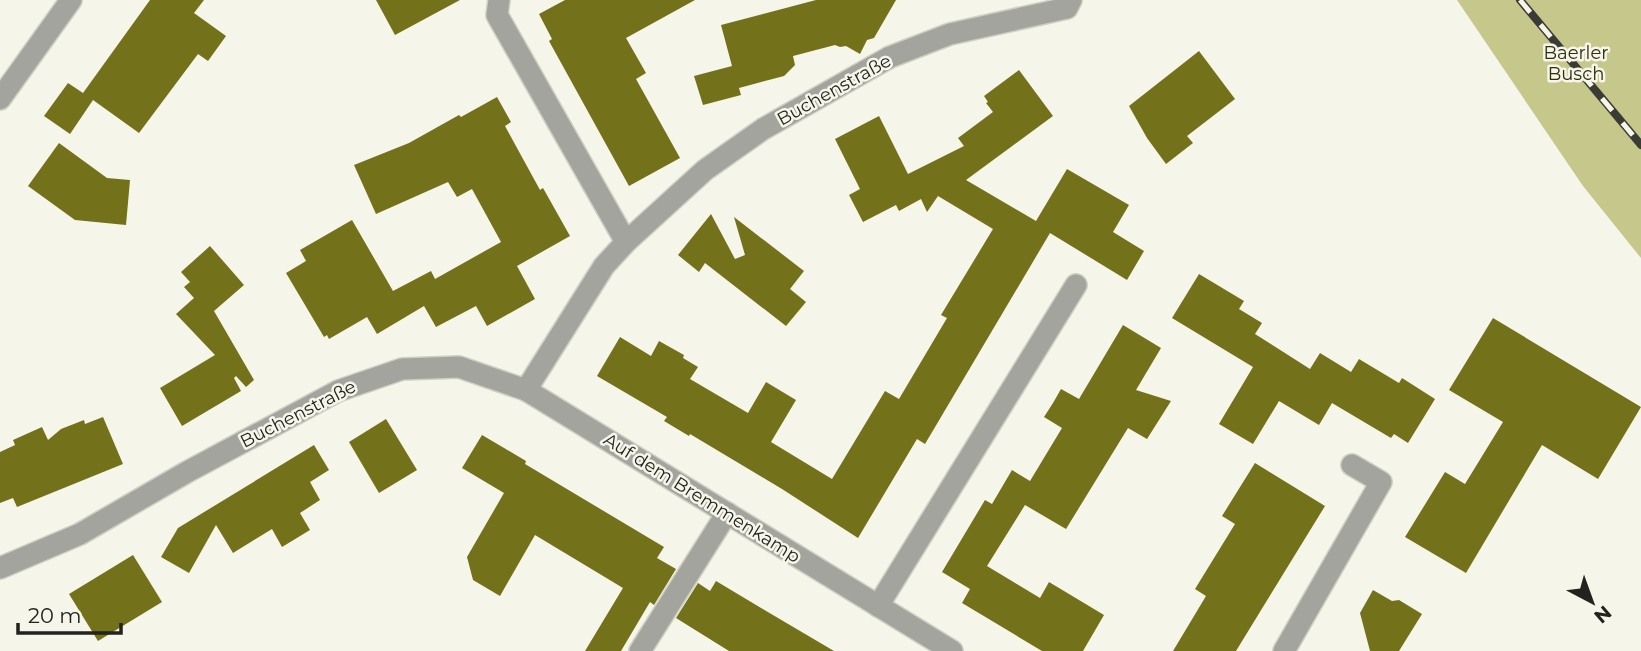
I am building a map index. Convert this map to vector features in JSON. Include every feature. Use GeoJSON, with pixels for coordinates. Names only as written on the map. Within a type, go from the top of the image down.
{"type":"FeatureCollection","features":[{"type":"Feature","properties":{"kind":"street"},"geometry":{"type":"LineString","coordinates":[[0,99],[71,0]]}},
{"type":"Feature","properties":{"kind":"street"},"geometry":{"type":"LineString","coordinates":[[499,0],[497,15],[626,242]]}},
{"type":"Feature","properties":{"kind":"street","name":"Buchenstraße"},"geometry":{"type":"LineString","coordinates":[[0,568],[80,534],[187,472],[338,391],[402,369],[459,367],[526,390],[604,266],[626,242],[705,170],[763,129],[890,57],[950,34],[1067,8],[1071,0]]}},
{"type":"Feature","properties":{"kind":"street"},"geometry":{"type":"LineString","coordinates":[[878,606],[1076,285]]}},
{"type":"Feature","properties":{"kind":"street","name":"Auf dem Bremmenkamp"},"geometry":{"type":"LineString","coordinates":[[526,390],[952,651]]}},
{"type":"Feature","properties":{"kind":"street"},"geometry":{"type":"LineString","coordinates":[[1284,651],[1381,482],[1352,465]]}},
{"type":"Feature","properties":{"kind":"street"},"geometry":{"type":"LineString","coordinates":[[640,651],[727,513]]}},
{"type":"Feature","properties":{"kind":"green space","name":"Baerler Busch"},"geometry":{"type":"Polygon","coordinates":[[[1457,0],[1641,0],[1641,258],[1583,186],[1457,0]]]}},
{"type":"Feature","properties":{"kind":"building"},"geometry":{"type":"Polygon","coordinates":[[[150,0],[204,0],[194,13],[226,36],[208,61],[198,54],[139,133],[93,100],[70,134],[44,116],[68,83],[83,93],[150,0]]]}},
{"type":"Feature","properties":{"kind":"building"},"geometry":{"type":"Polygon","coordinates":[[[376,0],[460,0],[395,35],[376,0]]]}},
{"type":"Feature","properties":{"kind":"building"},"geometry":{"type":"Polygon","coordinates":[[[565,0],[695,0],[626,38],[646,73],[636,79],[680,158],[629,186],[549,41],[552,39],[539,14],[565,0]]]}},
{"type":"Feature","properties":{"kind":"building"},"geometry":{"type":"Polygon","coordinates":[[[816,0],[896,0],[874,38],[867,40],[860,54],[846,46],[835,45],[793,56],[795,65],[784,76],[739,88],[741,95],[703,105],[694,76],[732,66],[721,25],[816,0]]]}},
{"type":"Feature","properties":{"kind":"building"},"geometry":{"type":"Polygon","coordinates":[[[1199,51],[1235,99],[1187,136],[1193,143],[1166,164],[1129,106],[1199,51]]]}},
{"type":"Feature","properties":{"kind":"building"},"geometry":{"type":"Polygon","coordinates":[[[1019,70],[1053,116],[966,180],[1036,221],[1067,169],[1129,205],[1113,232],[1144,251],[1127,280],[1050,233],[925,444],[917,439],[858,538],[782,489],[664,421],[667,417],[597,376],[620,337],[651,356],[659,341],[684,355],[683,358],[698,367],[690,379],[748,413],[766,382],[796,400],[771,442],[832,479],[885,391],[899,399],[947,318],[941,315],[993,229],[938,196],[927,212],[921,199],[899,211],[896,205],[863,222],[849,195],[860,189],[835,139],[879,116],[908,174],[964,146],[958,138],[993,112],[984,96],[1019,70]]]}},
{"type":"Feature","properties":{"kind":"building"},"geometry":{"type":"Polygon","coordinates":[[[497,97],[511,122],[505,126],[540,190],[543,188],[570,236],[517,266],[535,299],[487,326],[476,306],[436,327],[424,306],[377,334],[367,317],[329,339],[327,335],[324,337],[286,273],[306,261],[300,250],[352,220],[393,291],[431,271],[435,279],[501,242],[472,189],[457,197],[448,182],[376,214],[354,165],[409,143],[497,97]]]}},
{"type":"Feature","properties":{"kind":"building"},"geometry":{"type":"Polygon","coordinates":[[[59,143],[107,178],[130,180],[126,225],[75,220],[28,186],[59,143]]]}},
{"type":"Feature","properties":{"kind":"building"},"geometry":{"type":"Polygon","coordinates":[[[711,214],[735,259],[745,255],[734,217],[804,271],[790,289],[806,302],[786,326],[705,263],[699,272],[678,255],[711,214]]]}},
{"type":"Feature","properties":{"kind":"building"},"geometry":{"type":"Polygon","coordinates":[[[210,246],[244,285],[214,311],[254,380],[246,387],[236,376],[234,378],[241,391],[182,426],[160,388],[215,355],[176,314],[194,298],[184,287],[190,282],[181,272],[210,246]]]}},
{"type":"Feature","properties":{"kind":"building"},"geometry":{"type":"Polygon","coordinates":[[[1199,274],[1244,301],[1239,309],[1262,323],[1255,334],[1310,369],[1320,353],[1351,372],[1359,359],[1399,383],[1402,378],[1435,399],[1408,443],[1394,434],[1391,438],[1332,403],[1319,425],[1279,401],[1253,444],[1219,424],[1253,367],[1172,318],[1199,274]]]}},
{"type":"Feature","properties":{"kind":"building"},"geometry":{"type":"Polygon","coordinates":[[[1493,318],[1641,407],[1598,479],[1542,445],[1466,573],[1405,537],[1445,472],[1465,484],[1503,422],[1449,390],[1493,318]]]}},
{"type":"Feature","properties":{"kind":"building"},"geometry":{"type":"Polygon","coordinates":[[[1123,325],[1161,348],[1136,390],[1171,401],[1147,439],[1128,428],[1066,529],[1025,505],[987,566],[1040,598],[1049,582],[1104,615],[1083,651],[1042,651],[962,603],[970,589],[942,572],[985,500],[992,504],[1012,470],[1030,481],[1062,428],[1044,417],[1061,389],[1079,399],[1123,325]]]}},
{"type":"Feature","properties":{"kind":"building"},"geometry":{"type":"Polygon","coordinates":[[[103,417],[123,464],[17,507],[13,498],[0,503],[0,452],[15,445],[13,440],[42,427],[48,440],[61,429],[84,420],[85,424],[103,417]]]}},
{"type":"Feature","properties":{"kind":"building"},"geometry":{"type":"Polygon","coordinates":[[[386,419],[417,470],[379,493],[349,442],[386,419]]]}},
{"type":"Feature","properties":{"kind":"building"},"geometry":{"type":"Polygon","coordinates":[[[482,435],[526,461],[525,464],[664,547],[657,558],[676,569],[654,605],[650,602],[621,651],[585,651],[623,588],[535,535],[500,596],[473,580],[467,557],[504,493],[462,468],[482,435]]]}},
{"type":"Feature","properties":{"kind":"building"},"geometry":{"type":"Polygon","coordinates":[[[314,445],[329,470],[310,482],[320,500],[300,513],[310,530],[282,547],[272,529],[233,553],[216,525],[189,573],[161,557],[178,528],[314,445]]]}},
{"type":"Feature","properties":{"kind":"building"},"geometry":{"type":"Polygon","coordinates":[[[1255,463],[1325,506],[1236,651],[1173,651],[1206,596],[1195,589],[1235,524],[1222,516],[1255,463]]]}},
{"type":"Feature","properties":{"kind":"building"},"geometry":{"type":"Polygon","coordinates":[[[133,555],[162,602],[98,641],[69,594],[133,555]]]}},
{"type":"Feature","properties":{"kind":"building"},"geometry":{"type":"Polygon","coordinates":[[[716,581],[834,651],[729,651],[676,618],[698,583],[710,591],[716,581]]]}},
{"type":"Feature","properties":{"kind":"building"},"geometry":{"type":"Polygon","coordinates":[[[1373,590],[1392,601],[1399,600],[1422,614],[1399,651],[1370,651],[1360,613],[1373,590]]]}},
{"type":"Feature","properties":{"kind":"railway"},"geometry":{"type":"LineString","coordinates":[[1520,0],[1641,145]]}}]}
